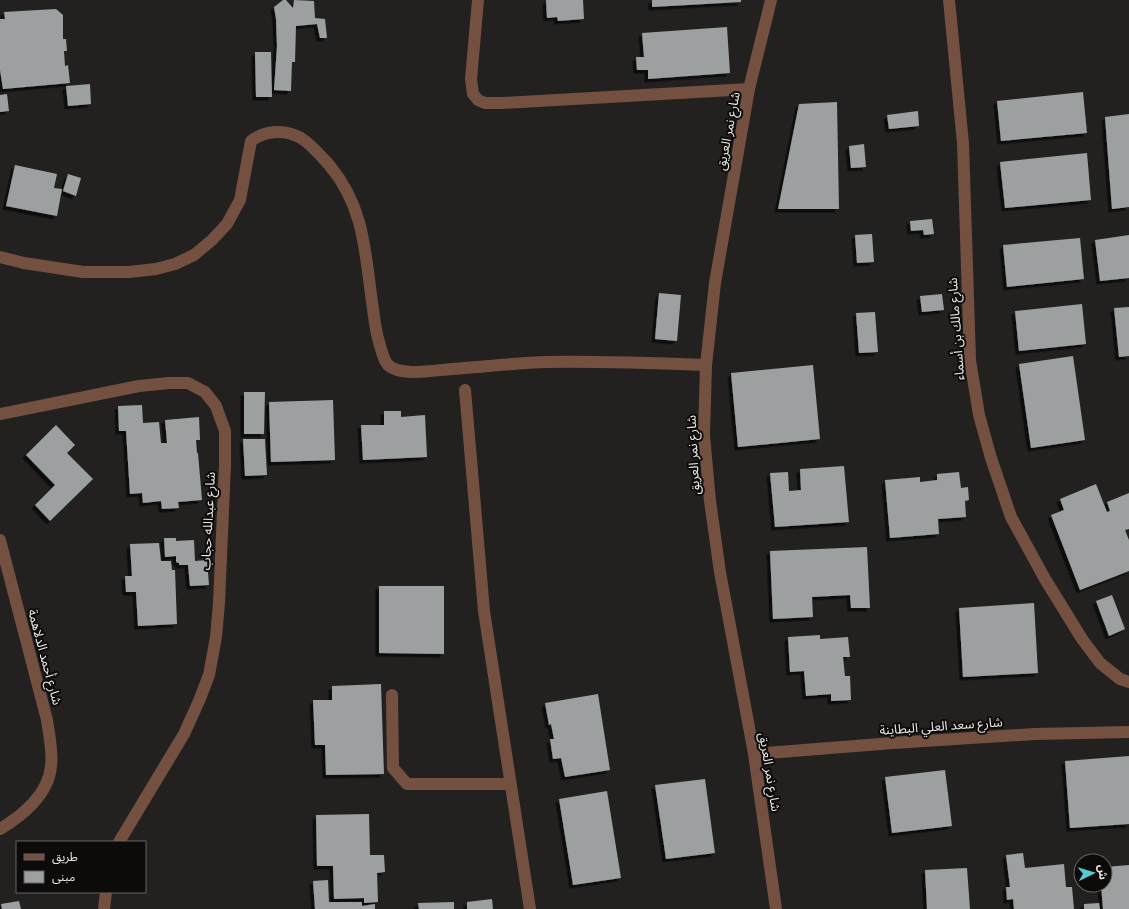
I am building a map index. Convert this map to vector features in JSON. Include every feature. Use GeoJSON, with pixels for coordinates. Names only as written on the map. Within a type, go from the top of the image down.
{"type":"FeatureCollection","features":[{"type":"Feature","properties":{"kind":"street"},"geometry":{"type":"LineString","coordinates":[[478,0],[471,79],[473,94],[478,100],[485,103],[502,104],[749,89]]}},
{"type":"Feature","properties":{"kind":"street","name":"شارع نمر العريق"},"geometry":{"type":"LineString","coordinates":[[771,0],[749,89],[715,283],[706,365],[704,435],[710,501],[720,572],[754,754],[776,909]]}},
{"type":"Feature","properties":{"kind":"street","name":"شارع مالك بن أسماء"},"geometry":{"type":"LineString","coordinates":[[949,0],[963,143],[970,360],[979,415],[991,458],[1011,517],[1045,579],[1082,638],[1100,663],[1120,679],[1129,682]]}},
{"type":"Feature","properties":{"kind":"street"},"geometry":{"type":"LineString","coordinates":[[0,257],[24,263],[83,272],[129,272],[156,270],[175,264],[194,255],[212,240],[227,224],[240,200],[251,141],[264,133],[278,132],[293,134],[308,142],[323,158],[340,178],[351,198],[359,218],[364,242],[376,332],[387,364],[395,370],[407,372],[428,371],[544,362],[706,365]]}},
{"type":"Feature","properties":{"kind":"street","name":"شارع عبدالله حجاب"},"geometry":{"type":"LineString","coordinates":[[0,414],[139,386],[188,383],[205,392],[216,406],[225,431],[219,602],[216,637],[209,675],[200,701],[184,734],[120,841]]}},
{"type":"Feature","properties":{"kind":"street"},"geometry":{"type":"LineString","coordinates":[[465,390],[484,610],[530,909]]}},
{"type":"Feature","properties":{"kind":"street","name":"شارع أحمد الدلاهمة"},"geometry":{"type":"LineString","coordinates":[[0,540],[47,720],[52,750],[51,768],[47,782],[28,810],[14,821],[0,829]]}},
{"type":"Feature","properties":{"kind":"street"},"geometry":{"type":"LineString","coordinates":[[392,695],[393,768],[407,784],[510,784]]}},
{"type":"Feature","properties":{"kind":"street","name":"شارع سعد العلي البطاينة"},"geometry":{"type":"LineString","coordinates":[[754,754],[893,742],[1020,735],[1129,732]]}},
{"type":"Feature","properties":{"kind":"street"},"geometry":{"type":"LineString","coordinates":[[104,909],[106,893]]}},
{"type":"Feature","properties":{"kind":"building"},"geometry":{"type":"Polygon","coordinates":[[[283,0],[286,0],[293,8],[294,0],[314,1],[315,18],[325,19],[327,38],[320,38],[317,24],[296,26],[295,62],[292,62],[291,91],[274,90],[277,46],[274,7],[283,0]]]}},
{"type":"Feature","properties":{"kind":"building"},"geometry":{"type":"Polygon","coordinates":[[[546,0],[583,0],[584,19],[558,21],[557,17],[547,18],[546,0]]]}},
{"type":"Feature","properties":{"kind":"building"},"geometry":{"type":"Polygon","coordinates":[[[652,0],[741,0],[741,2],[652,7],[652,0]]]}},
{"type":"Feature","properties":{"kind":"building"},"geometry":{"type":"Polygon","coordinates":[[[56,9],[63,15],[63,39],[66,39],[67,51],[64,51],[65,66],[68,65],[70,83],[3,89],[0,70],[0,19],[5,19],[4,12],[56,9]]]}},
{"type":"Feature","properties":{"kind":"building"},"geometry":{"type":"Polygon","coordinates":[[[727,27],[730,73],[648,79],[648,70],[637,70],[636,57],[644,57],[642,33],[727,27]]]}},
{"type":"Feature","properties":{"kind":"building"},"geometry":{"type":"Polygon","coordinates":[[[255,52],[271,52],[272,97],[256,97],[255,52]]]}},
{"type":"Feature","properties":{"kind":"building"},"geometry":{"type":"Polygon","coordinates":[[[90,84],[91,104],[68,106],[66,86],[90,84]]]}},
{"type":"Feature","properties":{"kind":"building"},"geometry":{"type":"Polygon","coordinates":[[[1083,92],[1087,133],[1001,141],[997,101],[1083,92]]]}},
{"type":"Feature","properties":{"kind":"building"},"geometry":{"type":"Polygon","coordinates":[[[7,94],[9,111],[0,112],[0,95],[7,94]]]}},
{"type":"Feature","properties":{"kind":"building"},"geometry":{"type":"Polygon","coordinates":[[[837,102],[839,209],[778,209],[799,104],[837,102]]]}},
{"type":"Feature","properties":{"kind":"building"},"geometry":{"type":"Polygon","coordinates":[[[918,111],[919,126],[889,129],[887,115],[918,111]]]}},
{"type":"Feature","properties":{"kind":"building"},"geometry":{"type":"Polygon","coordinates":[[[1129,114],[1129,207],[1112,209],[1105,117],[1129,114]]]}},
{"type":"Feature","properties":{"kind":"building"},"geometry":{"type":"Polygon","coordinates":[[[864,144],[866,167],[851,168],[849,146],[864,144]]]}},
{"type":"Feature","properties":{"kind":"building"},"geometry":{"type":"Polygon","coordinates":[[[1087,153],[1091,200],[1005,208],[1000,162],[1087,153]]]}},
{"type":"Feature","properties":{"kind":"building"},"geometry":{"type":"Polygon","coordinates":[[[15,165],[57,174],[54,188],[62,189],[57,216],[6,206],[15,165]]]}},
{"type":"Feature","properties":{"kind":"building"},"geometry":{"type":"Polygon","coordinates":[[[68,174],[81,178],[76,196],[63,191],[68,174]]]}},
{"type":"Feature","properties":{"kind":"building"},"geometry":{"type":"Polygon","coordinates":[[[932,219],[934,234],[924,235],[923,230],[911,231],[910,221],[932,219]]]}},
{"type":"Feature","properties":{"kind":"building"},"geometry":{"type":"Polygon","coordinates":[[[872,234],[874,262],[857,263],[855,235],[872,234]]]}},
{"type":"Feature","properties":{"kind":"building"},"geometry":{"type":"Polygon","coordinates":[[[1129,235],[1129,278],[1100,281],[1095,240],[1129,235]]]}},
{"type":"Feature","properties":{"kind":"building"},"geometry":{"type":"Polygon","coordinates":[[[1080,238],[1084,279],[1007,287],[1003,245],[1080,238]]]}},
{"type":"Feature","properties":{"kind":"building"},"geometry":{"type":"Polygon","coordinates":[[[659,293],[681,295],[677,341],[655,339],[659,293]]]}},
{"type":"Feature","properties":{"kind":"building"},"geometry":{"type":"Polygon","coordinates":[[[942,294],[944,310],[922,312],[920,296],[942,294]]]}},
{"type":"Feature","properties":{"kind":"building"},"geometry":{"type":"Polygon","coordinates":[[[1082,304],[1086,344],[1019,351],[1015,311],[1082,304]]]}},
{"type":"Feature","properties":{"kind":"building"},"geometry":{"type":"Polygon","coordinates":[[[1129,307],[1129,356],[1119,357],[1114,308],[1129,307]]]}},
{"type":"Feature","properties":{"kind":"building"},"geometry":{"type":"Polygon","coordinates":[[[875,312],[878,352],[859,353],[856,313],[875,312]]]}},
{"type":"Feature","properties":{"kind":"building"},"geometry":{"type":"Polygon","coordinates":[[[1073,356],[1085,440],[1031,448],[1019,364],[1073,356]]]}},
{"type":"Feature","properties":{"kind":"building"},"geometry":{"type":"Polygon","coordinates":[[[813,365],[820,439],[738,447],[731,373],[813,365]]]}},
{"type":"Feature","properties":{"kind":"building"},"geometry":{"type":"Polygon","coordinates":[[[244,392],[265,392],[264,434],[244,434],[244,392]]]}},
{"type":"Feature","properties":{"kind":"building"},"geometry":{"type":"Polygon","coordinates":[[[333,400],[335,460],[271,462],[269,402],[333,400]]]}},
{"type":"Feature","properties":{"kind":"building"},"geometry":{"type":"Polygon","coordinates":[[[142,405],[143,423],[159,422],[161,443],[167,443],[165,420],[199,417],[200,440],[196,440],[202,500],[178,502],[179,508],[162,509],[161,501],[143,503],[142,493],[130,494],[126,431],[119,431],[118,406],[142,405]]]}},
{"type":"Feature","properties":{"kind":"building"},"geometry":{"type":"Polygon","coordinates":[[[384,411],[401,411],[401,417],[425,415],[427,457],[363,460],[361,425],[384,425],[384,411]]]}},
{"type":"Feature","properties":{"kind":"building"},"geometry":{"type":"Polygon","coordinates":[[[56,425],[75,445],[67,453],[93,479],[50,521],[35,505],[55,485],[26,455],[56,425]]]}},
{"type":"Feature","properties":{"kind":"building"},"geometry":{"type":"Polygon","coordinates":[[[243,439],[265,439],[267,475],[245,476],[243,439]]]}},
{"type":"Feature","properties":{"kind":"building"},"geometry":{"type":"Polygon","coordinates":[[[844,466],[849,522],[775,527],[770,473],[788,472],[789,491],[801,490],[800,469],[844,466]]]}},
{"type":"Feature","properties":{"kind":"building"},"geometry":{"type":"Polygon","coordinates":[[[959,472],[961,488],[968,487],[969,500],[965,501],[966,517],[938,519],[939,534],[890,538],[885,480],[920,477],[920,482],[937,480],[937,474],[959,472]]]}},
{"type":"Feature","properties":{"kind":"building"},"geometry":{"type":"Polygon","coordinates":[[[1096,484],[1107,512],[1110,511],[1107,502],[1129,493],[1129,529],[1125,530],[1129,540],[1129,571],[1080,590],[1051,515],[1064,510],[1060,499],[1096,484]]]}},
{"type":"Feature","properties":{"kind":"building"},"geometry":{"type":"Polygon","coordinates":[[[164,538],[176,538],[176,541],[194,540],[195,561],[207,560],[209,585],[190,586],[188,565],[179,565],[179,563],[176,562],[176,556],[165,557],[164,538]]]}},
{"type":"Feature","properties":{"kind":"building"},"geometry":{"type":"Polygon","coordinates":[[[159,543],[161,561],[171,561],[172,570],[175,570],[177,624],[138,626],[136,592],[126,592],[125,576],[132,576],[130,544],[159,543]]]}},
{"type":"Feature","properties":{"kind":"building"},"geometry":{"type":"Polygon","coordinates":[[[867,547],[870,608],[851,608],[850,595],[812,597],[813,617],[773,619],[770,551],[867,547]]]}},
{"type":"Feature","properties":{"kind":"building"},"geometry":{"type":"Polygon","coordinates":[[[379,586],[444,586],[444,654],[379,653],[379,586]]]}},
{"type":"Feature","properties":{"kind":"building"},"geometry":{"type":"Polygon","coordinates":[[[1112,595],[1125,629],[1109,636],[1096,601],[1112,595]]]}},
{"type":"Feature","properties":{"kind":"building"},"geometry":{"type":"Polygon","coordinates":[[[1034,603],[1038,673],[963,677],[959,608],[1034,603]]]}},
{"type":"Feature","properties":{"kind":"building"},"geometry":{"type":"Polygon","coordinates":[[[820,635],[820,639],[848,637],[850,657],[843,657],[845,676],[850,676],[851,700],[831,701],[831,694],[806,696],[804,671],[790,672],[788,637],[820,635]]]}},
{"type":"Feature","properties":{"kind":"building"},"geometry":{"type":"Polygon","coordinates":[[[381,684],[384,774],[326,775],[325,745],[315,745],[313,700],[332,700],[332,686],[381,684]]]}},
{"type":"Feature","properties":{"kind":"building"},"geometry":{"type":"Polygon","coordinates":[[[598,694],[610,770],[565,777],[561,758],[553,759],[550,739],[554,739],[551,724],[549,725],[545,703],[598,694]]]}},
{"type":"Feature","properties":{"kind":"building"},"geometry":{"type":"Polygon","coordinates":[[[1129,756],[1129,824],[1070,828],[1065,761],[1129,756]]]}},
{"type":"Feature","properties":{"kind":"building"},"geometry":{"type":"Polygon","coordinates":[[[945,770],[952,826],[892,833],[885,777],[945,770]]]}},
{"type":"Feature","properties":{"kind":"building"},"geometry":{"type":"Polygon","coordinates":[[[705,779],[715,853],[666,859],[655,785],[705,779]]]}},
{"type":"Feature","properties":{"kind":"building"},"geometry":{"type":"Polygon","coordinates":[[[607,791],[621,878],[573,885],[559,799],[607,791]]]}},
{"type":"Feature","properties":{"kind":"building"},"geometry":{"type":"Polygon","coordinates":[[[369,814],[370,855],[384,855],[385,872],[377,873],[378,902],[364,903],[364,898],[334,899],[333,866],[317,866],[316,815],[369,814]]]}},
{"type":"Feature","properties":{"kind":"building"},"geometry":{"type":"Polygon","coordinates":[[[1023,853],[1025,868],[1064,864],[1066,887],[1072,887],[1074,909],[1014,909],[1013,899],[1007,900],[1006,887],[1010,887],[1006,855],[1023,853]]]}},
{"type":"Feature","properties":{"kind":"building"},"geometry":{"type":"Polygon","coordinates":[[[1129,865],[1129,909],[1103,909],[1102,893],[1113,893],[1113,866],[1129,865]]]}},
{"type":"Feature","properties":{"kind":"building"},"geometry":{"type":"Polygon","coordinates":[[[967,868],[970,909],[927,909],[925,870],[967,868]]]}},
{"type":"Feature","properties":{"kind":"building"},"geometry":{"type":"Polygon","coordinates":[[[328,880],[329,902],[362,902],[362,906],[375,904],[375,909],[315,909],[313,881],[328,880]]]}},
{"type":"Feature","properties":{"kind":"building"},"geometry":{"type":"Polygon","coordinates":[[[492,899],[493,909],[467,909],[467,902],[492,899]]]}},
{"type":"Feature","properties":{"kind":"building"},"geometry":{"type":"Polygon","coordinates":[[[19,901],[21,909],[2,909],[1,904],[19,901]]]}},
{"type":"Feature","properties":{"kind":"building"},"geometry":{"type":"Polygon","coordinates":[[[454,902],[454,909],[419,909],[418,903],[454,902]]]}},
{"type":"Feature","properties":{"kind":"building"},"geometry":{"type":"Polygon","coordinates":[[[1099,903],[1100,909],[1084,909],[1084,904],[1099,903]]]}}]}
